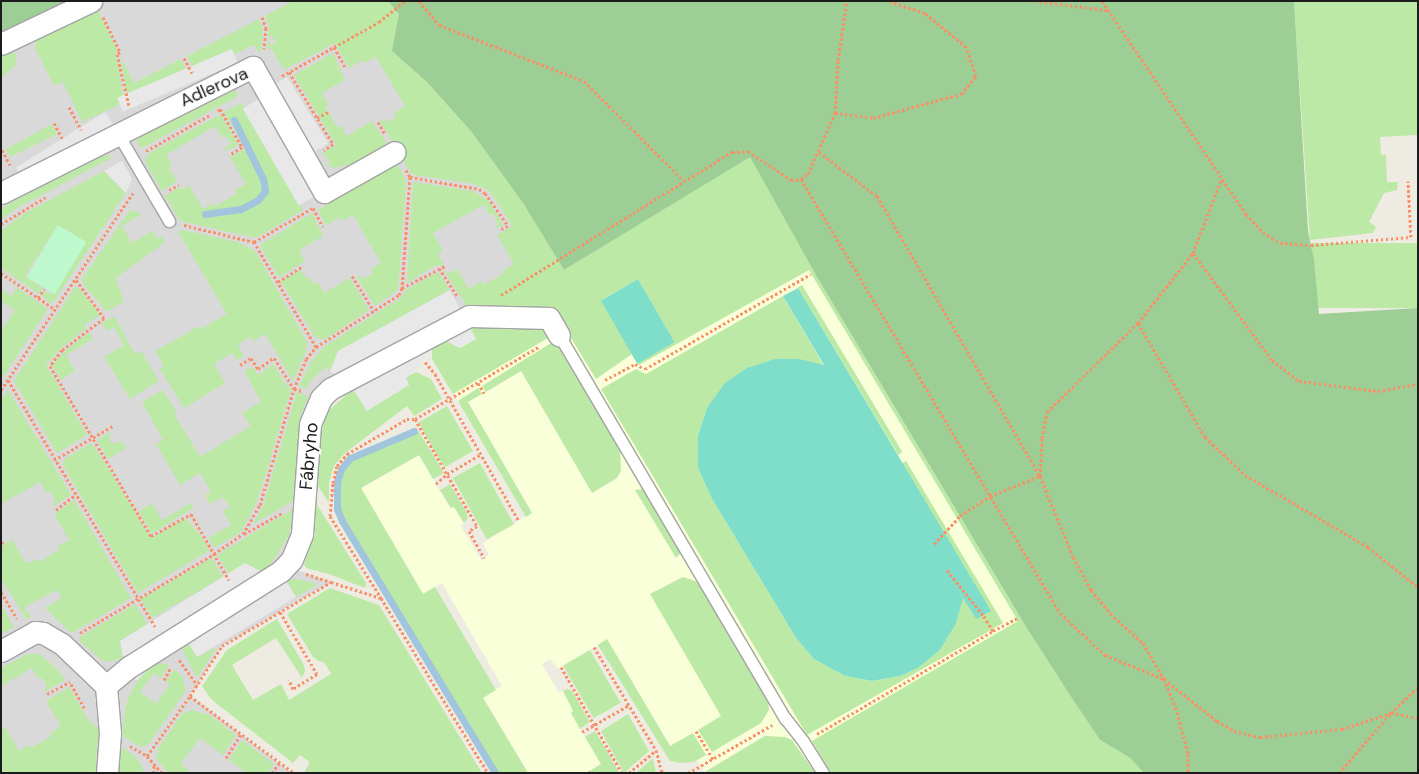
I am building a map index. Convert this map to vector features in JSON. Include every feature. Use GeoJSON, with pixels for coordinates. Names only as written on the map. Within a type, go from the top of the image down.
{"type":"FeatureCollection","features":[{"type":"Feature","properties":{"kind":"street"},"geometry":{"type":"LineString","coordinates":[[1,44],[95,6]]}},
{"type":"Feature","properties":{"kind":"street","name":"Adlerova"},"geometry":{"type":"LineString","coordinates":[[1,193],[253,67],[324,192],[396,153]]}},
{"type":"Feature","properties":{"kind":"street","name":"Fábryho"},"geometry":{"type":"LineString","coordinates":[[106,686],[129,667],[281,571],[292,559],[302,534],[310,424],[321,398],[342,381],[469,316],[549,318],[560,335]]}},
{"type":"Feature","properties":{"kind":"street"},"geometry":{"type":"LineString","coordinates":[[1,651],[35,632],[50,636],[62,644],[106,686],[110,733],[107,773]]}},
{"type":"Feature","properties":{"kind":"lane"},"geometry":{"type":"LineString","coordinates":[[118,134],[169,221]]}},
{"type":"Feature","properties":{"kind":"lane"},"geometry":{"type":"LineString","coordinates":[[560,335],[785,718],[803,741],[822,773]]}},
{"type":"Feature","properties":{"kind":"path"},"geometry":{"type":"LineString","coordinates":[[263,87],[379,22],[405,1]]}},
{"type":"Feature","properties":{"kind":"path"},"geometry":{"type":"LineString","coordinates":[[419,1],[439,25],[584,81],[683,180]]}},
{"type":"Feature","properties":{"kind":"path"},"geometry":{"type":"LineString","coordinates":[[439,268],[469,316],[683,180],[732,152],[748,151],[791,180],[801,179],[808,174],[835,113],[838,60],[847,1]]}},
{"type":"Feature","properties":{"kind":"path"},"geometry":{"type":"LineString","coordinates":[[835,113],[873,118],[961,94],[976,76],[966,47],[925,13],[889,1]]}},
{"type":"Feature","properties":{"kind":"path"},"geometry":{"type":"LineString","coordinates":[[1036,1],[1108,10]]}},
{"type":"Feature","properties":{"kind":"path"},"geometry":{"type":"LineString","coordinates":[[1102,1],[1246,214],[1263,232],[1280,242],[1311,245],[1411,237],[1408,181]]}},
{"type":"Feature","properties":{"kind":"path"},"geometry":{"type":"LineString","coordinates":[[95,6],[120,52],[117,54],[127,101],[138,124]]}},
{"type":"Feature","properties":{"kind":"path"},"geometry":{"type":"LineString","coordinates":[[262,17],[266,28]]}},
{"type":"Feature","properties":{"kind":"path"},"geometry":{"type":"LineString","coordinates":[[334,47],[346,69]]}},
{"type":"Feature","properties":{"kind":"path"},"geometry":{"type":"LineString","coordinates":[[184,58],[190,70]]}},
{"type":"Feature","properties":{"kind":"path"},"geometry":{"type":"LineString","coordinates":[[289,72],[333,144],[306,161]]}},
{"type":"Feature","properties":{"kind":"path"},"geometry":{"type":"LineString","coordinates":[[69,107],[78,124]]}},
{"type":"Feature","properties":{"kind":"path"},"geometry":{"type":"LineString","coordinates":[[317,118],[328,112]]}},
{"type":"Feature","properties":{"kind":"path"},"geometry":{"type":"LineString","coordinates":[[226,119],[242,147],[228,155]]}},
{"type":"Feature","properties":{"kind":"path"},"geometry":{"type":"LineString","coordinates":[[62,644],[214,554],[243,534],[260,505],[294,388],[306,359],[316,347],[399,295],[402,288],[410,177],[378,122]]}},
{"type":"Feature","properties":{"kind":"path"},"geometry":{"type":"LineString","coordinates":[[2,150],[10,165]]}},
{"type":"Feature","properties":{"kind":"path"},"geometry":{"type":"LineString","coordinates":[[818,152],[878,196],[1040,476],[1073,556],[1091,590],[1114,617],[1143,643],[1164,679],[1177,712],[1188,754],[1188,773]]}},
{"type":"Feature","properties":{"kind":"path"},"geometry":{"type":"LineString","coordinates":[[410,177],[479,189],[485,193],[508,226],[498,230]]}},
{"type":"Feature","properties":{"kind":"path"},"geometry":{"type":"LineString","coordinates":[[1,390],[143,178]]}},
{"type":"Feature","properties":{"kind":"path"},"geometry":{"type":"LineString","coordinates":[[1040,476],[1042,438],[1047,412],[1138,323],[1193,253],[1222,178]]}},
{"type":"Feature","properties":{"kind":"path"},"geometry":{"type":"LineString","coordinates":[[801,179],[1060,613],[1105,655],[1164,679],[1217,721],[1234,731],[1260,737],[1342,729],[1391,713],[1418,718]]}},
{"type":"Feature","properties":{"kind":"path"},"geometry":{"type":"LineString","coordinates":[[170,190],[178,184]]}},
{"type":"Feature","properties":{"kind":"path"},"geometry":{"type":"LineString","coordinates":[[194,228],[254,242],[314,208],[323,227]]}},
{"type":"Feature","properties":{"kind":"path"},"geometry":{"type":"LineString","coordinates":[[254,242],[316,347]]}},
{"type":"Feature","properties":{"kind":"path"},"geometry":{"type":"LineString","coordinates":[[1193,253],[1272,360],[1299,381],[1378,392],[1418,384]]}},
{"type":"Feature","properties":{"kind":"path"},"geometry":{"type":"LineString","coordinates":[[278,282],[303,266]]}},
{"type":"Feature","properties":{"kind":"path"},"geometry":{"type":"LineString","coordinates":[[402,288],[445,266]]}},
{"type":"Feature","properties":{"kind":"path"},"geometry":{"type":"LineString","coordinates":[[1,273],[56,310]]}},
{"type":"Feature","properties":{"kind":"path"},"geometry":{"type":"LineString","coordinates":[[604,380],[635,364],[645,369],[811,274]]}},
{"type":"Feature","properties":{"kind":"path"},"geometry":{"type":"LineString","coordinates":[[352,276],[374,311]]}},
{"type":"Feature","properties":{"kind":"path"},"geometry":{"type":"LineString","coordinates":[[76,280],[104,318],[62,350],[50,366],[151,536],[191,514],[226,576]]}},
{"type":"Feature","properties":{"kind":"path"},"geometry":{"type":"LineString","coordinates":[[38,298],[44,290]]}},
{"type":"Feature","properties":{"kind":"path"},"geometry":{"type":"LineString","coordinates":[[1138,323],[1205,437],[1244,475],[1368,547],[1418,587]]}},
{"type":"Feature","properties":{"kind":"path"},"geometry":{"type":"LineString","coordinates":[[330,516],[333,483],[338,466],[347,454],[407,419],[415,419],[450,400],[560,335]]}},
{"type":"Feature","properties":{"kind":"path"},"geometry":{"type":"LineString","coordinates":[[240,365],[251,358],[258,369],[274,358],[294,388]]}},
{"type":"Feature","properties":{"kind":"path"},"geometry":{"type":"LineString","coordinates":[[423,359],[435,374],[519,521]]}},
{"type":"Feature","properties":{"kind":"path"},"geometry":{"type":"LineString","coordinates":[[8,380],[137,600],[197,684]]}},
{"type":"Feature","properties":{"kind":"path"},"geometry":{"type":"LineString","coordinates":[[478,383],[484,392]]}},
{"type":"Feature","properties":{"kind":"path"},"geometry":{"type":"LineString","coordinates":[[415,419],[477,526],[469,531],[484,558]]}},
{"type":"Feature","properties":{"kind":"path"},"geometry":{"type":"LineString","coordinates":[[54,460],[112,426]]}},
{"type":"Feature","properties":{"kind":"path"},"geometry":{"type":"LineString","coordinates":[[436,484],[447,474],[481,454]]}},
{"type":"Feature","properties":{"kind":"path"},"geometry":{"type":"LineString","coordinates":[[934,544],[960,516],[990,496],[1040,476]]}},
{"type":"Feature","properties":{"kind":"path"},"geometry":{"type":"LineString","coordinates":[[56,510],[76,495]]}},
{"type":"Feature","properties":{"kind":"path"},"geometry":{"type":"LineString","coordinates":[[946,569],[983,615],[993,631]]}},
{"type":"Feature","properties":{"kind":"path"},"geometry":{"type":"LineString","coordinates":[[146,756],[190,696],[222,646],[331,582],[381,598],[488,773]]}},
{"type":"Feature","properties":{"kind":"path"},"geometry":{"type":"LineString","coordinates":[[280,612],[317,674],[293,689],[289,680]]}},
{"type":"Feature","properties":{"kind":"path"},"geometry":{"type":"LineString","coordinates":[[803,741],[1016,618]]}},
{"type":"Feature","properties":{"kind":"path"},"geometry":{"type":"LineString","coordinates":[[594,647],[656,750],[662,773]]}},
{"type":"Feature","properties":{"kind":"path"},"geometry":{"type":"LineString","coordinates":[[561,667],[622,773]]}},
{"type":"Feature","properties":{"kind":"path"},"geometry":{"type":"LineString","coordinates":[[65,675],[86,710]]}},
{"type":"Feature","properties":{"kind":"path"},"geometry":{"type":"LineString","coordinates":[[47,694],[70,682]]}},
{"type":"Feature","properties":{"kind":"path"},"geometry":{"type":"LineString","coordinates":[[1339,773],[1391,713],[1418,687]]}},
{"type":"Feature","properties":{"kind":"path"},"geometry":{"type":"LineString","coordinates":[[190,696],[294,773]]}},
{"type":"Feature","properties":{"kind":"path"},"geometry":{"type":"LineString","coordinates":[[582,732],[629,705]]}},
{"type":"Feature","properties":{"kind":"path"},"geometry":{"type":"LineString","coordinates":[[688,773],[785,718]]}},
{"type":"Feature","properties":{"kind":"path"},"geometry":{"type":"LineString","coordinates":[[696,731],[712,759]]}},
{"type":"Feature","properties":{"kind":"path"},"geometry":{"type":"LineString","coordinates":[[110,733],[146,756],[162,773]]}},
{"type":"Feature","properties":{"kind":"path"},"geometry":{"type":"LineString","coordinates":[[226,758],[241,734]]}},
{"type":"Feature","properties":{"kind":"path"},"geometry":{"type":"LineString","coordinates":[[629,773],[656,750]]}},
{"type":"Feature","properties":{"kind":"path"},"geometry":{"type":"LineString","coordinates":[[272,773],[280,762]]}},
{"type":"Feature","properties":{"kind":"path"},"geometry":{"type":"LineString","coordinates":[[153,773],[154,766]]}},
{"type":"Feature","properties":{"kind":"shaded area"},"geometry":{"type":"Polygon","coordinates":[[[91,1],[388,1],[564,270],[321,398],[290,562],[299,571],[331,582],[222,646],[190,695],[292,773],[1,773],[1,44],[91,1]]]}},
{"type":"Feature","properties":{"kind":"shaded area"},"geometry":{"type":"Polygon","coordinates":[[[232,49],[238,63],[123,112],[117,98],[232,49]]]}},
{"type":"Feature","properties":{"kind":"shaded area"},"geometry":{"type":"Polygon","coordinates":[[[287,77],[328,143],[315,152],[273,85],[287,77]]]}},
{"type":"Feature","properties":{"kind":"shaded area"},"geometry":{"type":"Polygon","coordinates":[[[259,99],[315,196],[299,205],[243,108],[259,99]]]}},
{"type":"Feature","properties":{"kind":"shaded area"},"geometry":{"type":"Polygon","coordinates":[[[105,112],[113,125],[24,180],[16,168],[105,112]]]}},
{"type":"Feature","properties":{"kind":"shaded area"},"geometry":{"type":"Polygon","coordinates":[[[750,156],[817,277],[1028,630],[1144,773],[705,773],[685,738],[670,747],[607,640],[558,669],[550,659],[542,664],[559,693],[563,691],[574,711],[571,713],[601,764],[586,773],[528,773],[483,697],[502,686],[442,583],[423,594],[361,488],[419,455],[450,508],[454,506],[464,523],[461,526],[481,560],[489,555],[483,543],[526,516],[449,386],[750,156]]]}},
{"type":"Feature","properties":{"kind":"shaded area"},"geometry":{"type":"Polygon","coordinates":[[[122,161],[132,179],[126,193],[104,171],[122,161]]]}},
{"type":"Feature","properties":{"kind":"shaded area"},"geometry":{"type":"Polygon","coordinates":[[[58,225],[86,242],[55,294],[27,277],[58,225]]]}},
{"type":"Feature","properties":{"kind":"shaded area"},"geometry":{"type":"Polygon","coordinates":[[[638,279],[674,342],[637,364],[601,300],[638,279]]]}},
{"type":"Feature","properties":{"kind":"shaded area"},"geometry":{"type":"Polygon","coordinates":[[[798,288],[991,611],[976,619],[963,598],[956,624],[940,650],[918,668],[900,676],[872,681],[845,676],[814,659],[796,638],[711,497],[698,468],[698,435],[707,408],[725,383],[747,368],[775,359],[800,359],[824,365],[783,296],[798,288]]]}},
{"type":"Feature","properties":{"kind":"shaded area"},"geometry":{"type":"Polygon","coordinates":[[[450,290],[476,339],[459,348],[441,338],[432,343],[416,372],[406,377],[409,385],[367,411],[353,389],[330,371],[338,351],[450,290]]]}},
{"type":"Feature","properties":{"kind":"shaded area"},"geometry":{"type":"Polygon","coordinates":[[[245,563],[262,572],[266,581],[287,582],[296,597],[197,657],[189,644],[149,668],[137,681],[123,658],[120,641],[245,563]]]}},
{"type":"Feature","properties":{"kind":"green space"},"geometry":{"type":"Polygon","coordinates":[[[1,1],[72,1],[1,35],[1,1]]]}},
{"type":"Feature","properties":{"kind":"green space"},"geometry":{"type":"Polygon","coordinates":[[[293,1],[388,1],[399,14],[392,51],[427,82],[471,131],[523,203],[564,270],[750,156],[817,277],[1028,630],[1100,740],[1130,758],[1144,773],[831,773],[812,741],[1018,621],[809,270],[639,365],[637,363],[674,342],[638,279],[601,300],[632,354],[596,379],[560,320],[468,308],[443,269],[449,273],[457,269],[469,289],[481,281],[484,285],[504,273],[503,270],[514,264],[497,235],[512,226],[494,197],[486,189],[474,184],[415,175],[410,172],[380,121],[384,119],[386,122],[396,117],[394,113],[405,106],[376,57],[364,63],[362,60],[349,68],[335,43],[284,70],[271,48],[267,50],[268,39],[271,45],[276,42],[272,36],[268,38],[269,25],[265,16],[293,1]]]}},
{"type":"Feature","properties":{"kind":"green space"},"geometry":{"type":"Polygon","coordinates":[[[388,1],[1294,1],[1308,231],[1314,260],[1319,314],[1418,308],[1418,773],[1144,773],[1130,758],[1100,740],[1028,630],[817,277],[750,157],[564,270],[523,203],[471,131],[427,82],[392,51],[399,14],[388,1]]]}},
{"type":"Feature","properties":{"kind":"green space"},"geometry":{"type":"Polygon","coordinates":[[[1294,1],[1418,1],[1418,135],[1380,137],[1381,155],[1386,154],[1387,182],[1398,182],[1397,190],[1384,193],[1369,222],[1376,227],[1373,233],[1310,240],[1294,1]]]}},
{"type":"Feature","properties":{"kind":"green space"},"geometry":{"type":"Polygon","coordinates":[[[93,10],[98,11],[118,51],[115,52],[125,102],[82,122],[63,82],[54,86],[35,48],[39,37],[93,10]]]}},
{"type":"Feature","properties":{"kind":"green space"},"geometry":{"type":"Polygon","coordinates":[[[259,19],[263,28],[261,52],[259,53],[255,45],[234,54],[232,49],[193,68],[187,56],[259,19]]]}},
{"type":"Feature","properties":{"kind":"green space"},"geometry":{"type":"Polygon","coordinates":[[[11,52],[16,55],[16,65],[1,78],[1,55],[11,52]]]}},
{"type":"Feature","properties":{"kind":"green space"},"geometry":{"type":"Polygon","coordinates":[[[333,53],[345,80],[322,93],[328,104],[325,107],[337,127],[340,125],[347,136],[372,121],[388,145],[356,163],[334,168],[327,165],[330,161],[322,154],[336,145],[294,75],[333,53]]]}},
{"type":"Feature","properties":{"kind":"green space"},"geometry":{"type":"Polygon","coordinates":[[[120,56],[134,83],[181,59],[187,71],[128,100],[120,56]]]}},
{"type":"Feature","properties":{"kind":"green space"},"geometry":{"type":"Polygon","coordinates":[[[235,90],[238,96],[144,147],[141,148],[137,143],[136,139],[235,90]]]}},
{"type":"Feature","properties":{"kind":"green space"},"geometry":{"type":"Polygon","coordinates":[[[242,103],[303,210],[258,237],[180,221],[165,196],[180,187],[182,190],[189,185],[203,209],[214,203],[216,206],[236,194],[235,190],[246,184],[230,157],[246,148],[224,112],[242,103]]]}},
{"type":"Feature","properties":{"kind":"green space"},"geometry":{"type":"Polygon","coordinates":[[[221,114],[238,145],[226,151],[224,148],[231,144],[226,136],[222,138],[215,126],[166,155],[172,166],[169,168],[177,181],[162,191],[147,166],[145,159],[151,152],[221,114]]]}},
{"type":"Feature","properties":{"kind":"green space"},"geometry":{"type":"Polygon","coordinates":[[[52,124],[57,134],[10,157],[6,149],[52,124]]]}},
{"type":"Feature","properties":{"kind":"green space"},"geometry":{"type":"Polygon","coordinates":[[[104,155],[113,157],[17,208],[1,220],[1,210],[12,202],[104,155]]]}},
{"type":"Feature","properties":{"kind":"green space"},"geometry":{"type":"Polygon","coordinates":[[[397,163],[405,178],[406,185],[398,290],[375,306],[357,277],[361,276],[363,279],[373,273],[371,269],[381,263],[353,215],[343,221],[340,217],[326,225],[318,210],[397,163]]]}},
{"type":"Feature","properties":{"kind":"green space"},"geometry":{"type":"Polygon","coordinates":[[[104,171],[126,193],[52,304],[42,296],[46,291],[51,294],[86,242],[58,225],[25,276],[42,288],[39,294],[1,268],[1,231],[20,216],[104,171]]]}},
{"type":"Feature","properties":{"kind":"green space"},"geometry":{"type":"Polygon","coordinates":[[[413,182],[473,191],[489,201],[503,225],[497,228],[498,224],[493,214],[490,215],[483,205],[433,233],[443,251],[438,254],[444,265],[435,266],[407,283],[413,182]]]}},
{"type":"Feature","properties":{"kind":"green space"},"geometry":{"type":"Polygon","coordinates":[[[130,210],[142,214],[122,226],[132,243],[153,231],[157,239],[162,236],[165,242],[116,278],[124,302],[108,311],[105,310],[83,284],[82,279],[130,210]]]}},
{"type":"Feature","properties":{"kind":"green space"},"geometry":{"type":"Polygon","coordinates":[[[312,213],[323,236],[299,250],[305,261],[279,278],[260,245],[312,213]]]}},
{"type":"Feature","properties":{"kind":"green space"},"geometry":{"type":"Polygon","coordinates":[[[183,230],[237,242],[255,251],[307,342],[306,351],[293,381],[265,334],[253,341],[249,337],[238,345],[244,356],[237,360],[232,353],[214,364],[225,383],[184,408],[160,369],[164,366],[155,351],[199,326],[201,329],[227,314],[178,232],[183,230]]]}},
{"type":"Feature","properties":{"kind":"green space"},"geometry":{"type":"Polygon","coordinates":[[[1312,243],[1418,243],[1418,308],[1312,308],[1312,243]]]}},
{"type":"Feature","properties":{"kind":"green space"},"geometry":{"type":"Polygon","coordinates":[[[301,270],[307,279],[310,278],[314,284],[318,282],[324,293],[350,278],[369,310],[326,339],[319,339],[314,336],[281,281],[301,270]]]}},
{"type":"Feature","properties":{"kind":"green space"},"geometry":{"type":"Polygon","coordinates":[[[438,272],[450,290],[406,314],[335,363],[330,371],[326,367],[311,380],[306,389],[299,386],[312,360],[325,346],[402,297],[405,290],[438,272]]]}},
{"type":"Feature","properties":{"kind":"green space"},"geometry":{"type":"Polygon","coordinates":[[[802,285],[902,452],[898,455],[798,288],[802,285]]]}},
{"type":"Feature","properties":{"kind":"green space"},"geometry":{"type":"Polygon","coordinates":[[[75,287],[80,289],[100,315],[84,325],[86,328],[60,349],[46,365],[87,435],[57,453],[14,381],[75,287]]]}},
{"type":"Feature","properties":{"kind":"green space"},"geometry":{"type":"Polygon","coordinates":[[[17,288],[48,309],[1,380],[1,331],[15,310],[1,301],[1,289],[11,296],[17,288]]]}},
{"type":"Feature","properties":{"kind":"green space"},"geometry":{"type":"Polygon","coordinates":[[[783,296],[824,366],[800,359],[707,408],[698,435],[698,468],[711,497],[796,638],[814,659],[845,676],[872,681],[900,676],[918,668],[940,650],[956,624],[963,597],[990,611],[902,463],[906,461],[1003,623],[807,735],[601,389],[636,369],[646,374],[783,296]]]}},
{"type":"Feature","properties":{"kind":"green space"},"geometry":{"type":"Polygon","coordinates":[[[112,317],[116,319],[135,354],[141,351],[159,381],[130,399],[104,357],[124,345],[114,327],[107,331],[102,323],[112,317]]]}},
{"type":"Feature","properties":{"kind":"green space"},"geometry":{"type":"Polygon","coordinates":[[[468,324],[536,324],[553,335],[453,394],[432,359],[432,343],[441,338],[460,348],[476,339],[468,324]]]}},
{"type":"Feature","properties":{"kind":"green space"},"geometry":{"type":"Polygon","coordinates":[[[89,332],[93,339],[66,355],[75,371],[61,380],[52,365],[63,353],[89,332]]]}},
{"type":"Feature","properties":{"kind":"green space"},"geometry":{"type":"Polygon","coordinates":[[[556,340],[620,447],[621,471],[617,478],[592,493],[521,371],[486,392],[482,386],[556,340]]]}},
{"type":"Feature","properties":{"kind":"green space"},"geometry":{"type":"Polygon","coordinates":[[[273,364],[286,385],[291,389],[256,504],[240,533],[214,548],[208,538],[231,525],[223,511],[230,507],[223,497],[210,504],[205,495],[211,492],[200,473],[180,485],[156,444],[163,440],[142,402],[163,390],[177,412],[174,414],[200,457],[251,426],[242,413],[261,401],[244,371],[253,367],[258,375],[273,364]]]}},
{"type":"Feature","properties":{"kind":"green space"},"geometry":{"type":"Polygon","coordinates":[[[416,372],[431,379],[442,399],[414,416],[407,406],[345,453],[334,466],[329,482],[329,503],[317,484],[319,437],[328,411],[353,389],[367,410],[409,385],[405,378],[416,372]]]}},
{"type":"Feature","properties":{"kind":"green space"},"geometry":{"type":"Polygon","coordinates":[[[478,388],[482,394],[468,402],[532,513],[526,517],[458,401],[478,388]]]}},
{"type":"Feature","properties":{"kind":"green space"},"geometry":{"type":"Polygon","coordinates":[[[8,390],[71,495],[53,506],[52,504],[56,501],[50,491],[46,492],[40,482],[1,504],[1,400],[8,390]]]}},
{"type":"Feature","properties":{"kind":"green space"},"geometry":{"type":"Polygon","coordinates":[[[297,392],[308,396],[301,415],[298,435],[295,500],[253,524],[263,506],[297,392]]]}},
{"type":"Feature","properties":{"kind":"green space"},"geometry":{"type":"Polygon","coordinates":[[[447,406],[473,451],[444,468],[418,423],[447,406]]]}},
{"type":"Feature","properties":{"kind":"green space"},"geometry":{"type":"Polygon","coordinates":[[[414,430],[419,432],[444,473],[433,479],[419,455],[361,488],[423,594],[435,587],[496,690],[483,698],[528,773],[493,773],[335,513],[336,482],[340,469],[349,457],[414,430]]]}},
{"type":"Feature","properties":{"kind":"green space"},"geometry":{"type":"Polygon","coordinates":[[[111,432],[109,441],[114,444],[121,441],[126,448],[108,459],[97,440],[111,432]]]}},
{"type":"Feature","properties":{"kind":"green space"},"geometry":{"type":"Polygon","coordinates":[[[92,443],[151,538],[186,518],[204,540],[209,551],[138,593],[63,465],[64,459],[92,443]]]}},
{"type":"Feature","properties":{"kind":"green space"},"geometry":{"type":"Polygon","coordinates":[[[480,463],[514,524],[487,539],[453,478],[480,463]]]}},
{"type":"Feature","properties":{"kind":"green space"},"geometry":{"type":"Polygon","coordinates":[[[450,484],[467,513],[468,518],[464,523],[454,507],[451,508],[440,490],[450,484]]]}},
{"type":"Feature","properties":{"kind":"green space"},"geometry":{"type":"Polygon","coordinates":[[[643,489],[680,549],[680,554],[676,558],[635,490],[643,489]]]}},
{"type":"Feature","properties":{"kind":"green space"},"geometry":{"type":"Polygon","coordinates":[[[74,500],[131,598],[74,632],[70,632],[45,608],[62,598],[57,590],[24,607],[31,617],[26,619],[1,578],[1,546],[12,540],[26,564],[37,559],[39,562],[59,550],[58,546],[69,540],[54,514],[74,500]]]}},
{"type":"Feature","properties":{"kind":"green space"},"geometry":{"type":"Polygon","coordinates":[[[152,503],[162,520],[191,503],[194,507],[152,534],[139,511],[152,503]]]}},
{"type":"Feature","properties":{"kind":"green space"},"geometry":{"type":"Polygon","coordinates":[[[316,503],[366,583],[366,587],[306,568],[304,564],[315,534],[316,503]]]}},
{"type":"Feature","properties":{"kind":"green space"},"geometry":{"type":"Polygon","coordinates":[[[295,508],[289,535],[273,561],[262,572],[245,564],[229,574],[217,555],[295,508]]]}},
{"type":"Feature","properties":{"kind":"green space"},"geometry":{"type":"Polygon","coordinates":[[[212,558],[223,577],[152,618],[141,599],[212,558]]]}},
{"type":"Feature","properties":{"kind":"green space"},"geometry":{"type":"Polygon","coordinates":[[[683,577],[695,581],[704,589],[768,697],[769,710],[761,723],[712,752],[698,730],[721,716],[650,594],[683,577]]]}},
{"type":"Feature","properties":{"kind":"green space"},"geometry":{"type":"Polygon","coordinates":[[[290,579],[318,584],[296,597],[287,582],[290,579]]]}},
{"type":"Feature","properties":{"kind":"green space"},"geometry":{"type":"Polygon","coordinates":[[[330,588],[379,605],[482,773],[304,773],[310,762],[300,755],[293,763],[212,700],[202,686],[227,650],[277,619],[304,665],[305,671],[302,678],[276,638],[232,665],[253,700],[281,684],[289,700],[331,674],[324,662],[318,661],[313,657],[287,614],[330,588]]]}},
{"type":"Feature","properties":{"kind":"green space"},"geometry":{"type":"Polygon","coordinates":[[[135,604],[147,624],[120,641],[123,658],[103,661],[79,641],[80,637],[135,604]]]}},
{"type":"Feature","properties":{"kind":"green space"},"geometry":{"type":"Polygon","coordinates":[[[1,605],[14,627],[1,634],[1,605]]]}},
{"type":"Feature","properties":{"kind":"green space"},"geometry":{"type":"Polygon","coordinates":[[[607,639],[670,746],[693,733],[706,755],[694,762],[681,763],[670,761],[598,645],[607,639]]]}},
{"type":"Feature","properties":{"kind":"green space"},"geometry":{"type":"Polygon","coordinates":[[[189,643],[197,657],[217,647],[197,678],[183,651],[183,647],[189,643]]]}},
{"type":"Feature","properties":{"kind":"green space"},"geometry":{"type":"Polygon","coordinates":[[[590,650],[620,703],[594,718],[563,666],[590,650]]]}},
{"type":"Feature","properties":{"kind":"green space"},"geometry":{"type":"Polygon","coordinates":[[[28,654],[40,654],[58,670],[65,680],[45,691],[44,689],[47,687],[42,677],[38,679],[32,668],[1,686],[1,668],[28,654]]]}},
{"type":"Feature","properties":{"kind":"green space"},"geometry":{"type":"Polygon","coordinates":[[[157,662],[169,665],[161,678],[154,673],[140,692],[156,704],[170,684],[166,681],[175,669],[182,676],[186,690],[149,744],[142,747],[122,736],[125,712],[127,701],[137,681],[157,662]]]}},
{"type":"Feature","properties":{"kind":"green space"},"geometry":{"type":"Polygon","coordinates":[[[69,687],[89,721],[99,729],[95,773],[1,773],[1,730],[5,727],[19,751],[29,745],[31,748],[52,736],[50,733],[61,726],[46,701],[69,687]]]}},
{"type":"Feature","properties":{"kind":"green space"},"geometry":{"type":"Polygon","coordinates":[[[567,689],[572,691],[590,722],[580,729],[571,713],[573,711],[563,691],[567,689]]]}},
{"type":"Feature","properties":{"kind":"green space"},"geometry":{"type":"Polygon","coordinates":[[[194,710],[211,716],[236,735],[223,755],[200,738],[181,763],[190,773],[169,773],[156,759],[158,749],[183,713],[194,710]]]}},
{"type":"Feature","properties":{"kind":"green space"},"geometry":{"type":"Polygon","coordinates":[[[628,714],[649,751],[624,773],[601,731],[628,714]]]}},
{"type":"Feature","properties":{"kind":"green space"},"geometry":{"type":"Polygon","coordinates":[[[595,731],[619,773],[591,773],[590,771],[601,764],[585,737],[595,731]]]}},
{"type":"Feature","properties":{"kind":"green space"},"geometry":{"type":"Polygon","coordinates":[[[765,736],[785,737],[792,740],[815,773],[703,773],[765,736]]]}},
{"type":"Feature","properties":{"kind":"green space"},"geometry":{"type":"Polygon","coordinates":[[[242,740],[274,764],[268,773],[247,773],[229,760],[242,740]]]}},
{"type":"Feature","properties":{"kind":"green space"},"geometry":{"type":"Polygon","coordinates":[[[121,747],[136,757],[143,768],[143,773],[119,773],[121,747]]]}},
{"type":"Feature","properties":{"kind":"green space"},"geometry":{"type":"Polygon","coordinates":[[[653,758],[656,773],[636,773],[653,758]]]}},
{"type":"Feature","properties":{"kind":"waterway"},"geometry":{"type":"LineString","coordinates":[[205,214],[241,209],[258,200],[265,191],[263,179],[234,120]]}},
{"type":"Feature","properties":{"kind":"waterway"},"geometry":{"type":"LineString","coordinates":[[414,431],[350,458],[341,469],[337,482],[337,509],[342,521],[495,773]]}}]}
